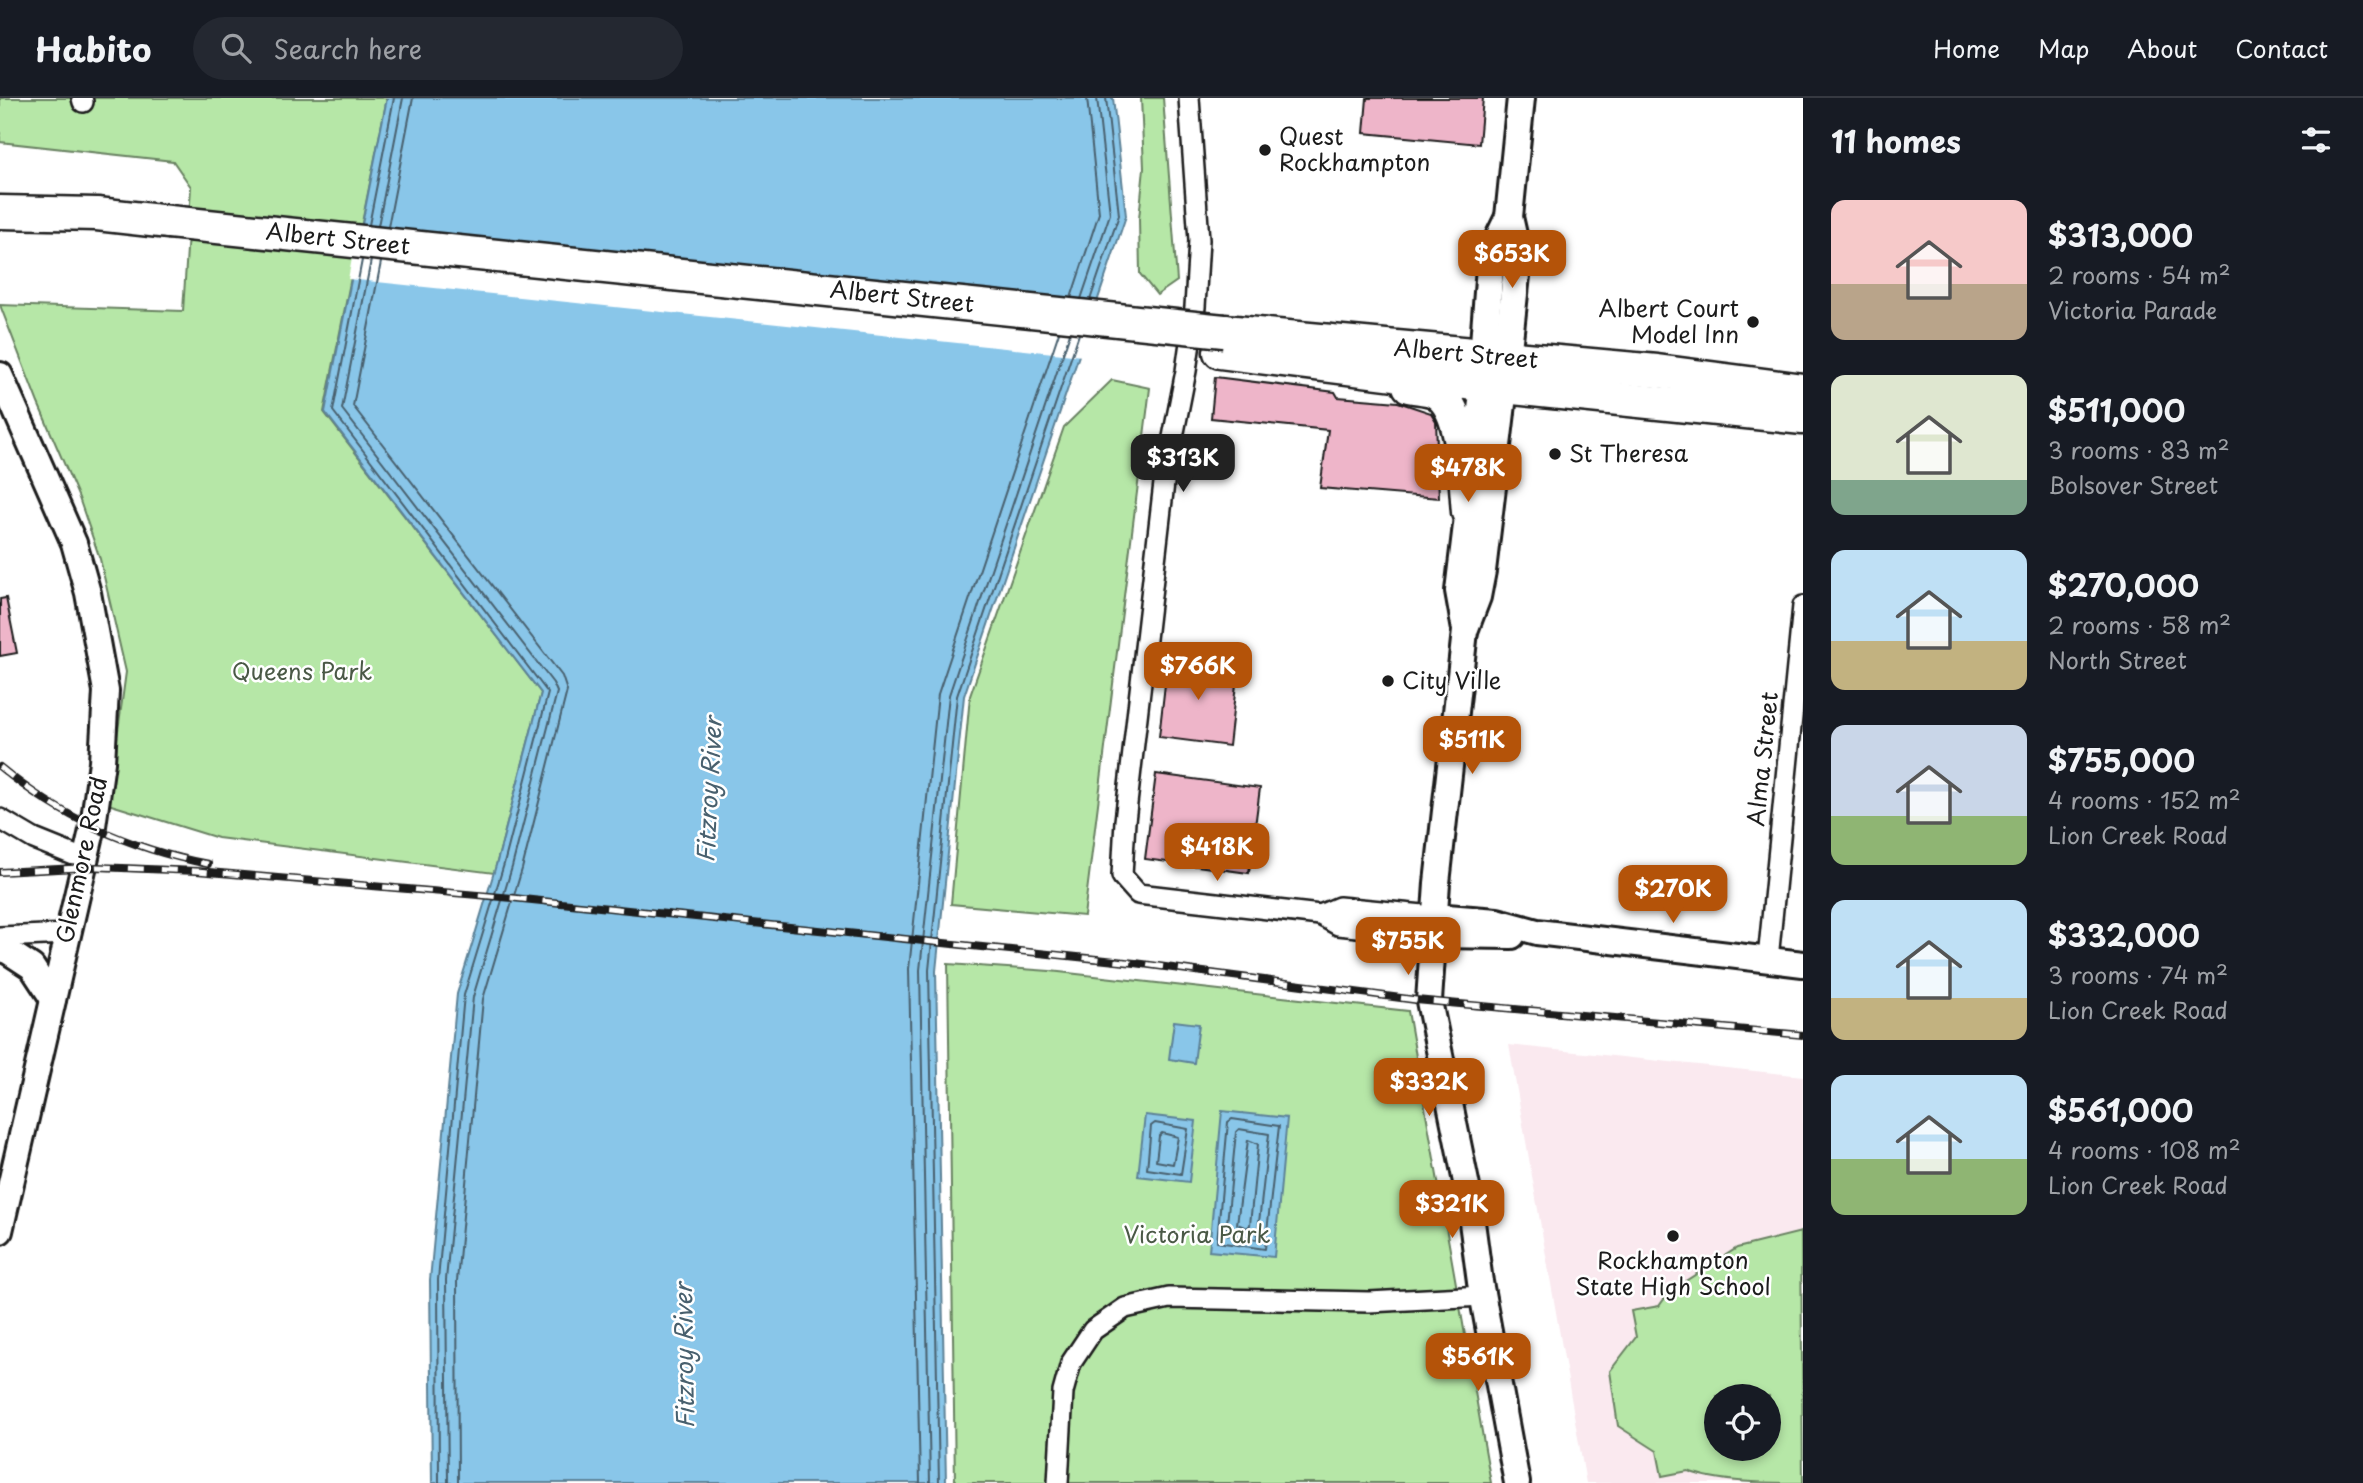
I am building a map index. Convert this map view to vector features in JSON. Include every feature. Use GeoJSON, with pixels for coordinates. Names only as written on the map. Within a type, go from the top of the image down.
{"type":"FeatureCollection","features":[{"type":"Feature","properties":{"kind":"highway","name":"Albert Street"},"geometry":{"type":"LineString","coordinates":[[2,226],[69,232],[169,231],[1222,342],[1494,371],[1803,418]]}},
{"type":"Feature","properties":{"kind":"highway","name":"Albert Street"},"geometry":{"type":"LineString","coordinates":[[1222,342],[1329,368],[1657,371],[1803,390]]}},
{"type":"Feature","properties":{"kind":"highway"},"geometry":{"type":"LineString","coordinates":[[1329,368],[1436,391],[1449,407],[1457,425],[1468,512]]}},
{"type":"Feature","properties":{"kind":"main road"},"geometry":{"type":"LineString","coordinates":[[1494,371],[1491,254],[1508,217],[1521,98]]}},
{"type":"Feature","properties":{"kind":"street"},"geometry":{"type":"LineString","coordinates":[[1189,98],[1199,240],[1195,307],[1164,484],[1125,821],[1122,876],[1138,894],[1158,897],[1320,915],[1339,906],[1434,925],[1497,921],[1537,932],[1803,964]]}},
{"type":"Feature","properties":{"kind":"street"},"geometry":{"type":"LineString","coordinates":[[1465,631],[1458,591],[1468,512],[1494,371]]}},
{"type":"Feature","properties":{"kind":"street"},"geometry":{"type":"LineString","coordinates":[[1494,371],[1483,571],[1478,597],[1465,631],[1434,925],[1429,1001],[1468,1192],[1482,1289],[1517,1483]]}},
{"type":"Feature","properties":{"kind":"street","name":"Glenmore Road"},"geometry":{"type":"LineString","coordinates":[[0,375],[74,542],[88,593],[106,691],[102,762],[86,860],[66,934],[0,1231]]}},
{"type":"Feature","properties":{"kind":"street","name":"Alma Street"},"geometry":{"type":"LineString","coordinates":[[1768,959],[1803,606]]}},
{"type":"Feature","properties":{"kind":"street"},"geometry":{"type":"LineString","coordinates":[[0,819],[34,839],[86,860]]}},
{"type":"Feature","properties":{"kind":"street"},"geometry":{"type":"LineString","coordinates":[[0,937],[66,934]]}},
{"type":"Feature","properties":{"kind":"street"},"geometry":{"type":"LineString","coordinates":[[0,946],[32,967],[52,999]]}},
{"type":"Feature","properties":{"kind":"street"},"geometry":{"type":"LineString","coordinates":[[1058,1483],[1063,1392],[1077,1350],[1101,1324],[1125,1308],[1169,1298],[1300,1302],[1482,1289]]}},
{"type":"Feature","properties":{"kind":"shaded area","name":"Rockhampton State High School"},"geometry":{"type":"Polygon","coordinates":[[[1509,1045],[1803,1076],[1803,1483],[1586,1483],[1509,1045]]]}},
{"type":"Feature","properties":{"kind":"green space","name":"Queens Park"},"geometry":{"type":"Polygon","coordinates":[[[0,98],[387,98],[324,412],[541,693],[494,873],[218,838],[108,804],[126,672],[100,559],[79,498],[0,305],[183,311],[191,187],[173,161],[0,142],[0,98]]]}},
{"type":"Feature","properties":{"kind":"green space"},"geometry":{"type":"Polygon","coordinates":[[[1141,98],[1163,98],[1177,281],[1157,295],[1140,274],[1139,219],[1144,168],[1141,98]]]}},
{"type":"Feature","properties":{"kind":"green space"},"geometry":{"type":"Polygon","coordinates":[[[1112,380],[1150,388],[1084,916],[951,904],[970,696],[1064,427],[1112,380]]]}},
{"type":"Feature","properties":{"kind":"green space","name":"Victoria Park"},"geometry":{"type":"Polygon","coordinates":[[[948,964],[1050,971],[1408,1011],[1491,1483],[955,1483],[948,964]]]}},
{"type":"Feature","properties":{"kind":"green space"},"geometry":{"type":"Polygon","coordinates":[[[1801,1232],[1803,1483],[1729,1480],[1688,1471],[1662,1476],[1657,1451],[1618,1426],[1610,1371],[1636,1337],[1631,1311],[1659,1306],[1670,1291],[1737,1248],[1801,1232]]]}},
{"type":"Feature","properties":{"kind":"water","name":"Fitzroy River"},"geometry":{"type":"Polygon","coordinates":[[[387,98],[1113,98],[1126,216],[964,696],[936,971],[946,1483],[432,1483],[430,1280],[457,994],[497,862],[541,693],[325,412],[387,98]]]}},
{"type":"Feature","properties":{"kind":"water"},"geometry":{"type":"Polygon","coordinates":[[[1174,1021],[1199,1024],[1194,1063],[1169,1059],[1174,1021]]]}},
{"type":"Feature","properties":{"kind":"water"},"geometry":{"type":"Polygon","coordinates":[[[1222,1111],[1287,1118],[1274,1257],[1209,1251],[1222,1111]]]}},
{"type":"Feature","properties":{"kind":"water"},"geometry":{"type":"Polygon","coordinates":[[[1145,1115],[1196,1121],[1189,1182],[1138,1176],[1145,1115]]]}},
{"type":"Feature","properties":{"kind":"pier"},"geometry":{"type":"Polygon","coordinates":[[[358,228],[1100,305],[1082,356],[348,279],[358,228]]]}},
{"type":"Feature","properties":{"kind":"building"},"geometry":{"type":"Polygon","coordinates":[[[1367,98],[1483,98],[1479,144],[1364,133],[1367,98]]]}},
{"type":"Feature","properties":{"kind":"building"},"geometry":{"type":"Polygon","coordinates":[[[1215,377],[1335,392],[1338,397],[1398,402],[1431,413],[1436,421],[1439,498],[1320,488],[1328,430],[1211,418],[1215,377]]]}},
{"type":"Feature","properties":{"kind":"building"},"geometry":{"type":"Polygon","coordinates":[[[6,598],[17,653],[0,656],[0,599],[6,598]]]}},
{"type":"Feature","properties":{"kind":"building"},"geometry":{"type":"Polygon","coordinates":[[[1168,658],[1238,667],[1229,746],[1159,737],[1168,658]]]}},
{"type":"Feature","properties":{"kind":"building"},"geometry":{"type":"Polygon","coordinates":[[[1156,774],[1260,788],[1249,873],[1145,859],[1156,774]]]}},
{"type":"Feature","properties":{"kind":"railway"},"geometry":{"type":"LineString","coordinates":[[0,767],[47,801],[98,829],[151,850],[208,864]]}},
{"type":"Feature","properties":{"kind":"railway"},"geometry":{"type":"LineString","coordinates":[[0,872],[97,867],[197,871],[513,898],[1135,963],[1416,1000],[1803,1035]]}},
{"type":"Feature","properties":{"kind":"place","name":"Quest Rockhampton"},"geometry":{"type":"Point","coordinates":[1265,150]}},
{"type":"Feature","properties":{"kind":"place","name":"Albert Court Model Inn"},"geometry":{"type":"Point","coordinates":[1753,322]}},
{"type":"Feature","properties":{"kind":"place","name":"St Theresa"},"geometry":{"type":"Point","coordinates":[1555,454]}},
{"type":"Feature","properties":{"kind":"place","name":"City Ville"},"geometry":{"type":"Point","coordinates":[1388,681]}},
{"type":"Feature","properties":{"kind":"place","name":"Rockhampton State High School"},"geometry":{"type":"Point","coordinates":[1673,1236]}}]}
